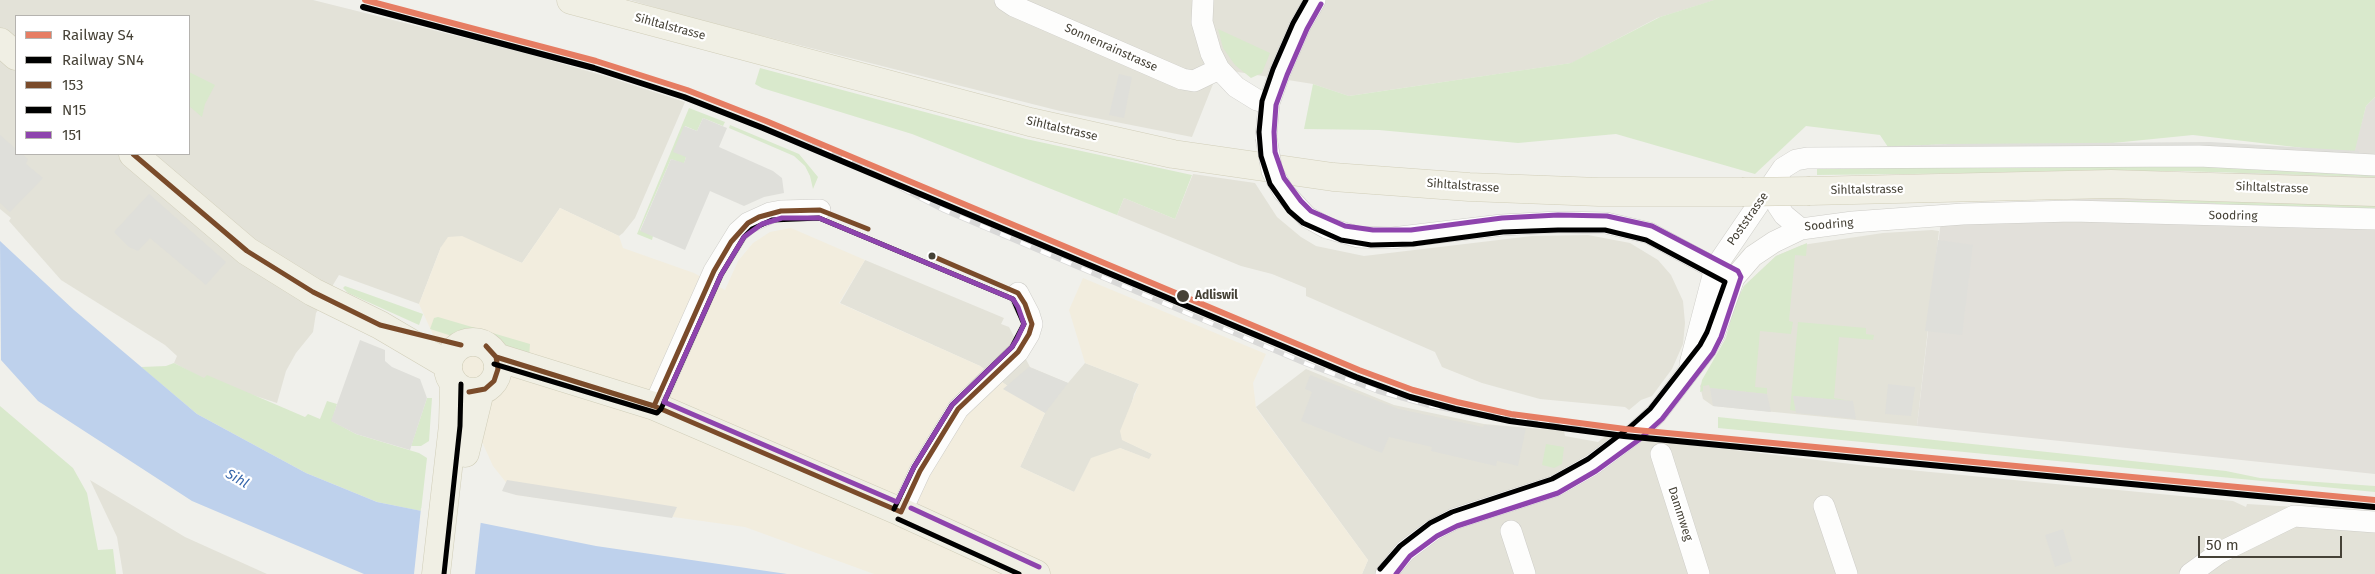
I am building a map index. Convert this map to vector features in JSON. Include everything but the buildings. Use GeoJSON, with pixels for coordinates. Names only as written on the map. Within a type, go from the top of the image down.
{"type":"FeatureCollection","features":[{"type":"Feature","properties":{"kind":"main road","name":"Sihltalstrasse"},"geometry":{"type":"LineString","coordinates":[[571,0],[1030,122],[1173,154],[1333,177],[1599,192],[1810,191],[2111,184],[2375,192]]}},
{"type":"Feature","properties":{"kind":"main road"},"geometry":{"type":"LineString","coordinates":[[0,42],[15,55]]}},
{"type":"Feature","properties":{"kind":"main road"},"geometry":{"type":"LineString","coordinates":[[135,155],[247,251],[313,292],[454,365],[463,390],[490,376],[554,377],[654,406],[1039,573]]}},
{"type":"Feature","properties":{"kind":"main road"},"geometry":{"type":"LineString","coordinates":[[436,574],[455,473],[470,427],[490,376],[492,350],[480,343],[474,342],[454,365],[453,426],[455,473],[452,574]]}},
{"type":"Feature","properties":{"kind":"street","name":"Sonnenrainstrasse"},"geometry":{"type":"LineString","coordinates":[[1005,0],[1014,6],[1182,79],[1194,81],[1219,69]]}},
{"type":"Feature","properties":{"kind":"street"},"geometry":{"type":"LineString","coordinates":[[1203,0],[1202,22],[1211,53],[1219,69],[1236,86],[1257,100],[1269,103]]}},
{"type":"Feature","properties":{"kind":"street"},"geometry":{"type":"LineString","coordinates":[[1315,0],[1300,26],[1269,103],[1266,137],[1272,171],[1283,192],[1308,217],[1327,228],[1358,237],[1392,238],[1502,225],[1558,222],[1606,223],[1649,233],[1734,278]]}},
{"type":"Feature","properties":{"kind":"street"},"geometry":{"type":"LineString","coordinates":[[1775,180],[1783,168],[1796,160],[1807,158],[2199,156],[2375,165]]}},
{"type":"Feature","properties":{"kind":"street","name":"Soodring"},"geometry":{"type":"LineString","coordinates":[[1775,180],[1774,194],[1778,206],[1784,215],[1801,229],[1853,222],[1963,214],[2072,211],[2375,219]]}},
{"type":"Feature","properties":{"kind":"street","name":"Poststrasse"},"geometry":{"type":"LineString","coordinates":[[1688,373],[1695,338],[1715,268],[1775,180]]}},
{"type":"Feature","properties":{"kind":"street"},"geometry":{"type":"LineString","coordinates":[[654,406],[714,271],[738,232],[754,220],[770,213],[782,210],[820,210]]}},
{"type":"Feature","properties":{"kind":"street","name":"Poststrasse"},"geometry":{"type":"LineString","coordinates":[[1386,574],[1405,551],[1433,530],[1454,519],[1536,494],[1592,465],[1636,434],[1656,414],[1688,373],[1714,335],[1734,278],[1753,256],[1774,242],[1801,229]]}},
{"type":"Feature","properties":{"kind":"street"},"geometry":{"type":"LineString","coordinates":[[901,512],[920,471],[958,409],[1018,352],[1029,334],[1032,324],[1018,293]]}},
{"type":"Feature","properties":{"kind":"street","name":"Dammweg"},"geometry":{"type":"LineString","coordinates":[[1661,454],[1699,574]]}},
{"type":"Feature","properties":{"kind":"street"},"geometry":{"type":"LineString","coordinates":[[1824,506],[1847,574]]}},
{"type":"Feature","properties":{"kind":"street"},"geometry":{"type":"LineString","coordinates":[[2190,574],[2219,553],[2294,516],[2375,522]]}},
{"type":"Feature","properties":{"kind":"street"},"geometry":{"type":"LineString","coordinates":[[1511,530],[1525,574]]}},
{"type":"Feature","properties":{"kind":"shaded area"},"geometry":{"type":"Polygon","coordinates":[[[0,0],[313,0],[525,53],[685,102],[635,218],[619,236],[560,208],[522,263],[498,253],[441,247],[419,304],[339,275],[316,313],[313,332],[296,353],[286,371],[277,403],[204,379],[174,363],[177,356],[165,345],[61,280],[9,221],[11,218],[0,209],[0,0]]]}},
{"type":"Feature","properties":{"kind":"shaded area"},"geometry":{"type":"Polygon","coordinates":[[[630,0],[1715,0],[1657,18],[1572,63],[1349,96],[1313,84],[1219,69],[1192,137],[1060,111],[684,16],[630,0]]]}},
{"type":"Feature","properties":{"kind":"shaded area"},"geometry":{"type":"Polygon","coordinates":[[[1119,74],[1132,77],[1124,118],[1109,115],[1119,74]]]}},
{"type":"Feature","properties":{"kind":"shaded area"},"geometry":{"type":"Polygon","coordinates":[[[2375,97],[2375,474],[1917,426],[1941,220],[2353,154],[2366,106],[2375,97]]]}},
{"type":"Feature","properties":{"kind":"shaded area"},"geometry":{"type":"Polygon","coordinates":[[[703,118],[727,128],[719,147],[773,171],[782,178],[784,193],[764,197],[744,206],[710,191],[685,250],[640,231],[671,159],[684,163],[686,157],[673,152],[684,126],[697,131],[703,118]]]}},
{"type":"Feature","properties":{"kind":"shaded area"},"geometry":{"type":"Polygon","coordinates":[[[0,135],[15,148],[15,155],[23,155],[28,159],[26,164],[43,178],[10,212],[0,203],[0,135]]]}},
{"type":"Feature","properties":{"kind":"shaded area"},"geometry":{"type":"Polygon","coordinates":[[[2210,142],[2359,151],[2359,158],[1840,148],[1949,144],[2210,142]]]}},
{"type":"Feature","properties":{"kind":"shaded area"},"geometry":{"type":"Polygon","coordinates":[[[1193,174],[1255,183],[1277,217],[1301,237],[1316,246],[1364,256],[1532,236],[1588,235],[1630,243],[1658,260],[1671,275],[1683,301],[1685,323],[1683,344],[1672,369],[1652,396],[1641,400],[1629,410],[1625,407],[1540,399],[1482,383],[1442,367],[1435,352],[1306,296],[1306,288],[1272,274],[1241,266],[1117,215],[1124,198],[1175,219],[1193,174]]]}},
{"type":"Feature","properties":{"kind":"shaded area"},"geometry":{"type":"Polygon","coordinates":[[[149,194],[226,262],[206,285],[150,238],[138,251],[129,247],[114,232],[149,194]]]}},
{"type":"Feature","properties":{"kind":"shaded area"},"geometry":{"type":"Polygon","coordinates":[[[560,208],[619,236],[623,248],[694,273],[725,290],[738,261],[753,243],[770,232],[791,228],[865,260],[839,303],[980,366],[1045,413],[1020,467],[1074,492],[1091,458],[1120,448],[1149,459],[1152,454],[1122,440],[1120,431],[1139,384],[1085,363],[1069,310],[1083,278],[1266,354],[1253,383],[1256,408],[1368,560],[1362,574],[874,574],[745,527],[516,495],[493,466],[419,304],[441,247],[448,237],[462,236],[522,263],[560,208]]]}},
{"type":"Feature","properties":{"kind":"shaded area"},"geometry":{"type":"Polygon","coordinates":[[[1939,231],[1917,426],[1713,406],[1703,399],[1700,386],[1726,338],[1735,305],[1744,286],[1776,256],[1802,245],[1883,233],[1939,231]]]}},
{"type":"Feature","properties":{"kind":"shaded area"},"geometry":{"type":"Polygon","coordinates":[[[1938,240],[1973,245],[1962,335],[1925,331],[1938,240]]]}},
{"type":"Feature","properties":{"kind":"shaded area"},"geometry":{"type":"Polygon","coordinates":[[[865,260],[1004,318],[1001,324],[1009,327],[1030,367],[1068,383],[1085,363],[1139,384],[1134,394],[1123,440],[1152,454],[1150,460],[1120,448],[1074,492],[1020,467],[1045,413],[980,366],[840,303],[865,260]]]}},
{"type":"Feature","properties":{"kind":"shaded area"},"geometry":{"type":"Polygon","coordinates":[[[360,340],[385,350],[385,361],[392,367],[420,379],[427,398],[410,450],[356,434],[331,421],[360,340]]]}},
{"type":"Feature","properties":{"kind":"shaded area"},"geometry":{"type":"Polygon","coordinates":[[[1029,367],[1068,383],[1045,413],[1003,389],[1029,367]]]}},
{"type":"Feature","properties":{"kind":"shaded area"},"geometry":{"type":"Polygon","coordinates":[[[1306,369],[1394,405],[1484,424],[1564,431],[1565,436],[1598,442],[1607,435],[1868,466],[2233,501],[2246,507],[2247,504],[2296,507],[2375,516],[2375,574],[1362,574],[1368,560],[1256,407],[1306,369]]]}},
{"type":"Feature","properties":{"kind":"shaded area"},"geometry":{"type":"Polygon","coordinates":[[[1310,375],[1399,409],[1483,427],[1484,425],[1526,428],[1518,466],[1497,461],[1496,466],[1431,451],[1432,447],[1389,437],[1382,453],[1301,421],[1312,392],[1305,389],[1310,375]]]}},
{"type":"Feature","properties":{"kind":"shaded area"},"geometry":{"type":"Polygon","coordinates":[[[1888,384],[1915,387],[1911,416],[1885,414],[1888,384]]]}},
{"type":"Feature","properties":{"kind":"shaded area"},"geometry":{"type":"Polygon","coordinates":[[[1710,388],[1767,394],[1771,412],[1713,406],[1710,388]]]}},
{"type":"Feature","properties":{"kind":"shaded area"},"geometry":{"type":"Polygon","coordinates":[[[1793,396],[1853,401],[1856,419],[1796,413],[1793,396]]]}},
{"type":"Feature","properties":{"kind":"shaded area"},"geometry":{"type":"Polygon","coordinates":[[[90,480],[185,537],[267,574],[123,574],[117,537],[90,480]]]}},
{"type":"Feature","properties":{"kind":"shaded area"},"geometry":{"type":"Polygon","coordinates":[[[507,480],[677,507],[672,518],[516,495],[502,491],[507,480]]]}},
{"type":"Feature","properties":{"kind":"shaded area"},"geometry":{"type":"Polygon","coordinates":[[[2063,529],[2072,561],[2055,567],[2045,535],[2063,529]]]}},
{"type":"Feature","properties":{"kind":"green space"},"geometry":{"type":"Polygon","coordinates":[[[1714,0],[2375,0],[2375,97],[2366,106],[2354,154],[2193,135],[2103,144],[1949,144],[1888,147],[1880,135],[1806,126],[1755,174],[1616,134],[1518,143],[1379,130],[1304,129],[1313,84],[1349,96],[1571,63],[1660,17],[1714,0]]]}},
{"type":"Feature","properties":{"kind":"green space"},"geometry":{"type":"Polygon","coordinates":[[[1218,29],[1270,53],[1262,73],[1251,78],[1235,65],[1223,48],[1218,29]]]}},
{"type":"Feature","properties":{"kind":"green space"},"geometry":{"type":"Polygon","coordinates":[[[760,68],[1026,139],[1192,175],[1175,219],[1124,198],[1117,215],[912,134],[762,88],[755,84],[760,68]]]}},
{"type":"Feature","properties":{"kind":"green space"},"geometry":{"type":"Polygon","coordinates":[[[190,72],[215,85],[205,104],[202,117],[190,107],[190,72]]]}},
{"type":"Feature","properties":{"kind":"green space"},"geometry":{"type":"Polygon","coordinates":[[[689,108],[725,122],[723,126],[703,118],[697,131],[685,126],[686,157],[684,164],[671,159],[640,230],[653,236],[652,240],[637,234],[689,108]]]}},
{"type":"Feature","properties":{"kind":"green space"},"geometry":{"type":"Polygon","coordinates":[[[730,125],[799,154],[818,177],[813,189],[805,166],[794,156],[729,128],[730,125]]]}},
{"type":"Feature","properties":{"kind":"green space"},"geometry":{"type":"Polygon","coordinates":[[[2141,163],[2375,172],[2375,177],[2179,171],[1817,175],[1817,169],[2141,163]]]}},
{"type":"Feature","properties":{"kind":"green space"},"geometry":{"type":"Polygon","coordinates":[[[2268,201],[2375,206],[2375,210],[2217,206],[2215,203],[2018,202],[2268,201]]]}},
{"type":"Feature","properties":{"kind":"green space"},"geometry":{"type":"Polygon","coordinates":[[[1807,243],[1806,256],[1795,255],[1789,321],[1793,322],[1791,334],[1760,331],[1755,387],[1767,388],[1767,394],[1710,388],[1709,385],[1703,386],[1703,391],[1700,392],[1702,380],[1726,338],[1735,305],[1744,286],[1776,256],[1807,243]]]}},
{"type":"Feature","properties":{"kind":"green space"},"geometry":{"type":"Polygon","coordinates":[[[345,286],[423,314],[419,325],[348,293],[343,288],[345,286]]]}},
{"type":"Feature","properties":{"kind":"green space"},"geometry":{"type":"Polygon","coordinates":[[[438,317],[530,344],[529,357],[508,352],[497,338],[482,331],[460,330],[452,336],[430,329],[434,318],[438,317]]]}},
{"type":"Feature","properties":{"kind":"green space"},"geometry":{"type":"Polygon","coordinates":[[[1798,322],[1866,328],[1866,334],[1874,335],[1873,340],[1839,337],[1834,398],[1851,401],[1793,396],[1796,411],[1790,410],[1798,322]]]}},
{"type":"Feature","properties":{"kind":"green space"},"geometry":{"type":"Polygon","coordinates":[[[174,363],[204,378],[207,375],[305,417],[308,414],[320,419],[327,401],[337,404],[332,421],[356,434],[419,453],[427,458],[421,511],[377,502],[306,473],[197,414],[141,367],[166,366],[174,363]]]}},
{"type":"Feature","properties":{"kind":"green space"},"geometry":{"type":"Polygon","coordinates":[[[427,398],[432,398],[429,441],[421,446],[411,446],[427,398]]]}},
{"type":"Feature","properties":{"kind":"green space"},"geometry":{"type":"Polygon","coordinates":[[[0,406],[73,468],[87,493],[98,550],[113,549],[116,574],[0,574],[0,406]]]}},
{"type":"Feature","properties":{"kind":"green space"},"geometry":{"type":"Polygon","coordinates":[[[1718,417],[2226,471],[2260,478],[2375,486],[2375,492],[1718,428],[1718,417]]]}},
{"type":"Feature","properties":{"kind":"green space"},"geometry":{"type":"Polygon","coordinates":[[[1546,444],[1564,447],[1562,464],[1554,468],[1542,465],[1546,444]]]}},
{"type":"Feature","properties":{"kind":"water","name":"Sihl"},"geometry":{"type":"Polygon","coordinates":[[[0,241],[74,310],[197,414],[306,473],[377,502],[596,546],[787,574],[364,574],[192,501],[38,401],[1,360],[0,241]]]}},
{"type":"Feature","properties":{"kind":"pier"},"geometry":{"type":"Polygon","coordinates":[[[421,508],[481,520],[475,574],[414,574],[421,508]]]}},
{"type":"Feature","properties":{"kind":"railway"},"geometry":{"type":"LineString","coordinates":[[803,137],[944,210],[1307,364],[1378,391],[1428,405],[1473,414],[1625,429]]}},
{"type":"Feature","properties":{"kind":"rail line","name":"S4"},"geometry":{"type":"LineString","coordinates":[[365,0],[596,61],[687,90],[766,121],[1359,370],[1413,390],[1457,402],[1511,414],[1625,429],[2375,500]]}},
{"type":"Feature","properties":{"kind":"rail line","name":"SN4"},"geometry":{"type":"LineString","coordinates":[[363,7],[594,68],[684,97],[763,128],[1356,377],[1410,397],[1455,409],[1510,421],[1624,436],[2374,507]]}},
{"type":"Feature","properties":{"kind":"transit line","name":"N15"},"geometry":{"type":"LineString","coordinates":[[1306,0],[1293,23],[1273,69],[1262,101],[1259,132],[1261,156],[1270,184],[1289,211],[1303,223],[1341,240],[1371,245],[1413,244],[1503,232],[1605,230],[1646,240],[1725,282],[1707,332],[1700,345],[1650,409],[1630,427],[1588,459],[1552,479],[1452,512],[1430,523],[1400,546],[1380,569]]}},
{"type":"Feature","properties":{"kind":"transit line","name":"151"},"geometry":{"type":"LineString","coordinates":[[1321,4],[1307,29],[1287,75],[1276,105],[1274,132],[1275,152],[1284,178],[1311,211],[1345,226],[1373,230],[1411,230],[1502,218],[1558,215],[1607,216],[1652,226],[1738,271],[1741,277],[1721,337],[1713,353],[1662,419],[1640,439],[1596,471],[1558,493],[1457,526],[1437,536],[1410,556],[1396,574]]}},
{"type":"Feature","properties":{"kind":"transit line","name":"153"},"geometry":{"type":"LineString","coordinates":[[134,155],[247,251],[313,292],[380,325],[461,345]]}},
{"type":"Feature","properties":{"kind":"transit line","name":"153"},"geometry":{"type":"LineString","coordinates":[[654,406],[714,271],[731,242],[748,223],[759,217],[781,211],[820,210],[868,229]]}},
{"type":"Feature","properties":{"kind":"transit line","name":"151"},"geometry":{"type":"LineString","coordinates":[[782,218],[819,218],[1013,299],[1018,307],[1024,324],[1017,339],[1012,347],[952,405],[914,467],[897,502],[664,402],[721,275],[744,237],[762,224],[782,218]]}},
{"type":"Feature","properties":{"kind":"transit line","name":"N15"},"geometry":{"type":"LineString","coordinates":[[494,364],[657,413],[661,409],[721,275],[744,237],[752,229],[772,220],[819,218],[1013,299],[1024,324],[1012,347],[952,405],[914,467],[894,509]]}},
{"type":"Feature","properties":{"kind":"transit line","name":"153"},"geometry":{"type":"LineString","coordinates":[[901,512],[920,471],[958,409],[1018,352],[1029,334],[1032,324],[1025,304],[1018,293],[932,256]]}},
{"type":"Feature","properties":{"kind":"transit line","name":"153"},"geometry":{"type":"LineString","coordinates":[[469,392],[485,389],[494,381],[498,369],[496,357],[486,346]]}},
{"type":"Feature","properties":{"kind":"transit line","name":"153"},"geometry":{"type":"LineString","coordinates":[[496,357],[654,406],[901,512]]}},
{"type":"Feature","properties":{"kind":"transit line","name":"N15"},"geometry":{"type":"LineString","coordinates":[[444,574],[460,426],[461,384]]}},
{"type":"Feature","properties":{"kind":"transit line","name":"151"},"geometry":{"type":"LineString","coordinates":[[911,508],[1039,567]]}},
{"type":"Feature","properties":{"kind":"transit line","name":"N15"},"geometry":{"type":"LineString","coordinates":[[898,519],[1019,574]]}},
{"type":"Feature","properties":{"kind":"place","name":"Adliswil"},"geometry":{"type":"Point","coordinates":[1183,296]}}]}
